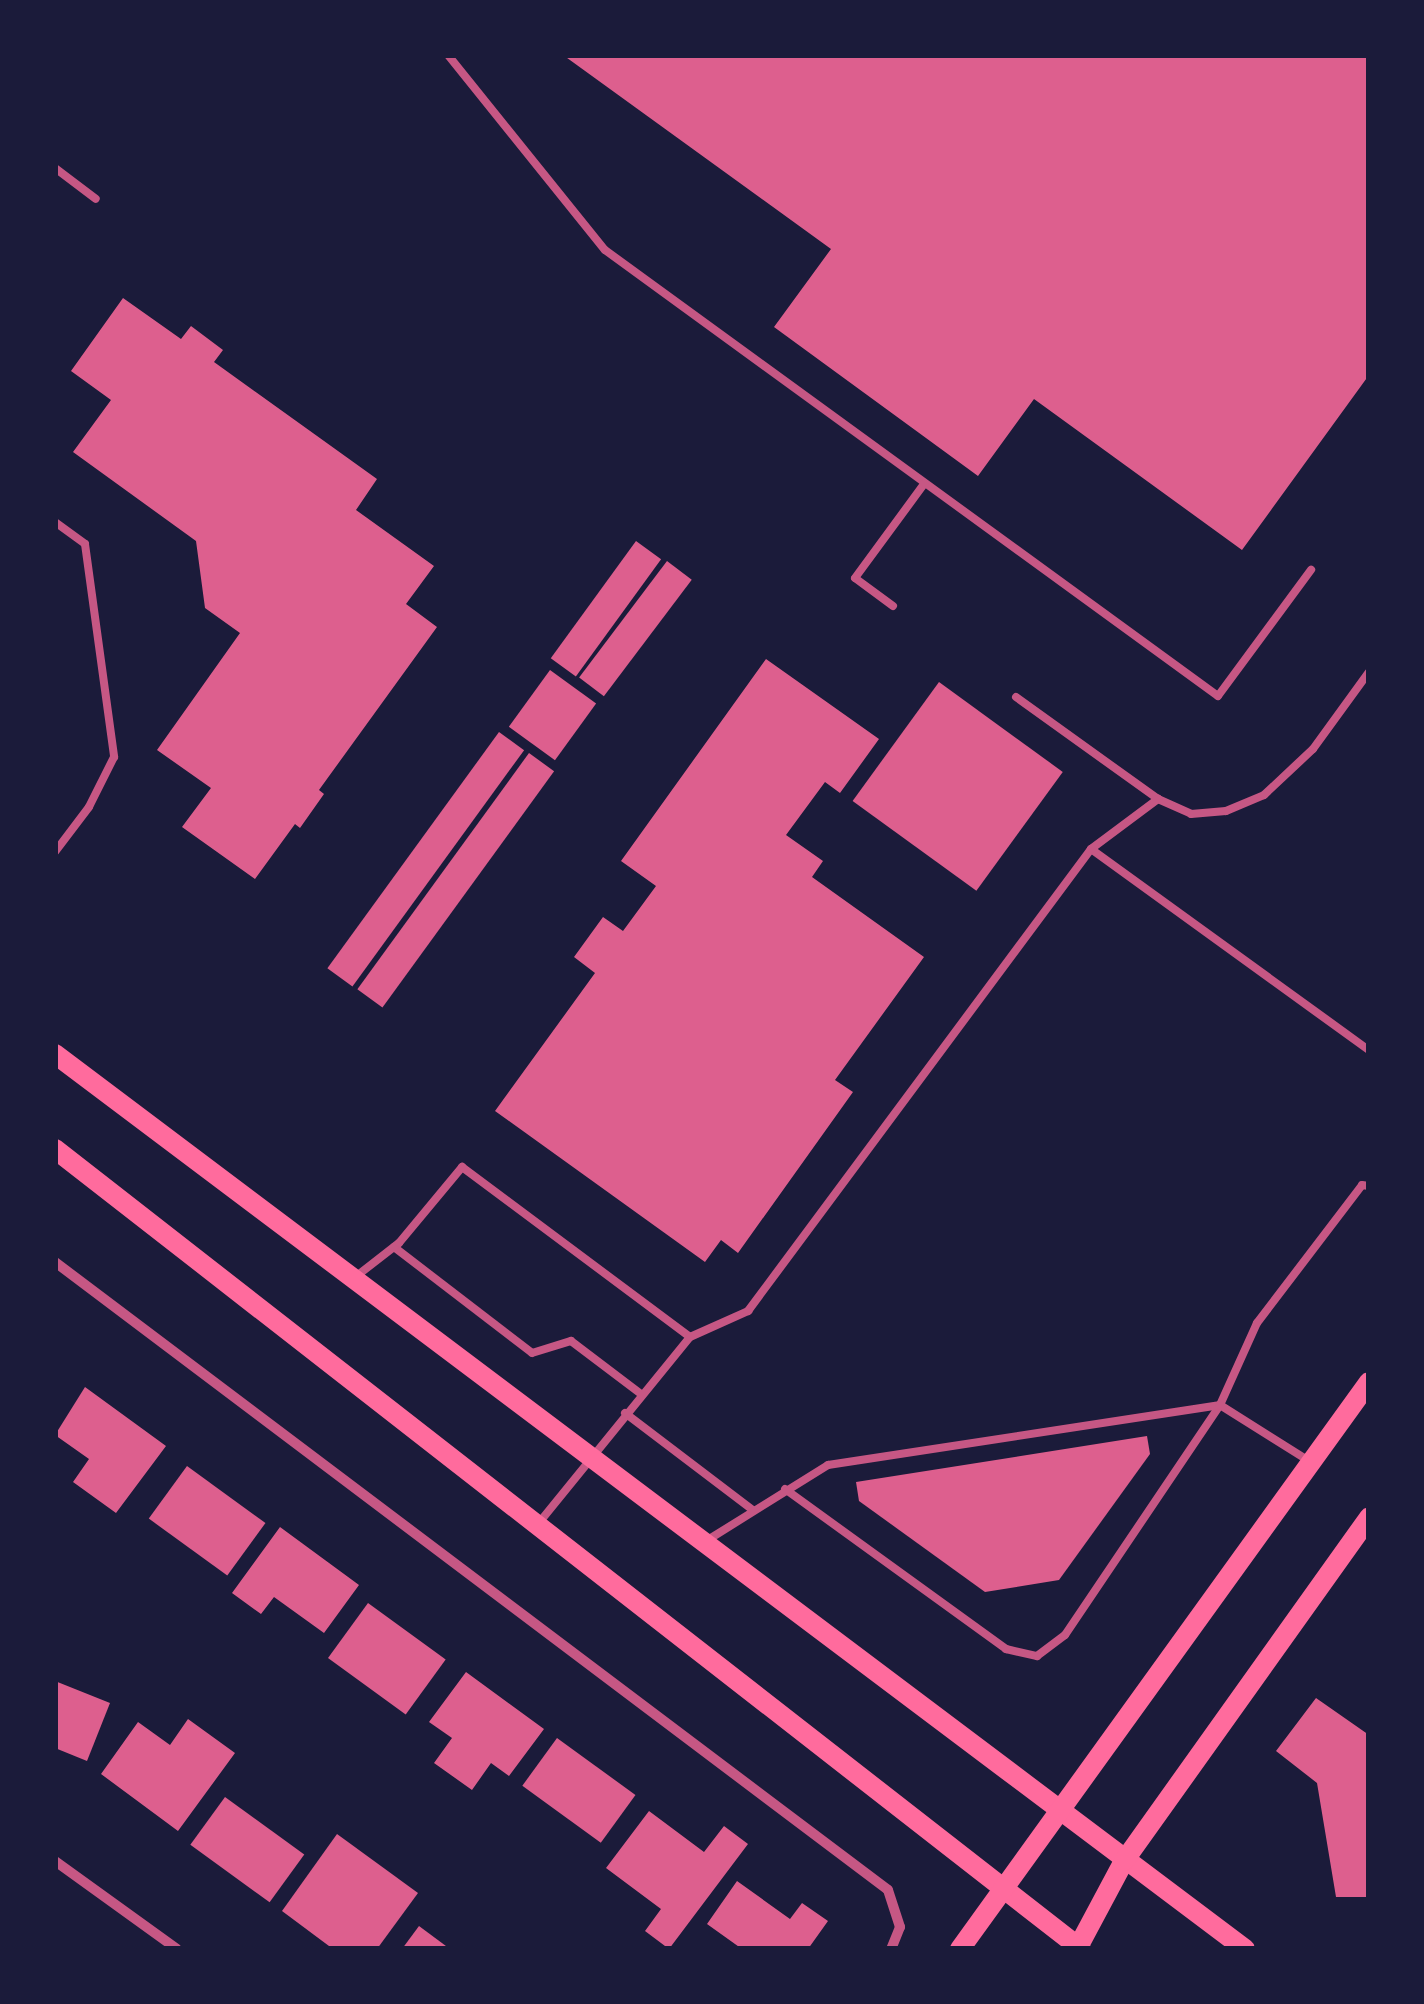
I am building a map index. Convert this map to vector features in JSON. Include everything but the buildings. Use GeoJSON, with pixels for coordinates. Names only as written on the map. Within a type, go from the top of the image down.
{"type":"FeatureCollection","features":[{"type":"Feature","properties":{"kind":"main road"},"geometry":{"type":"LineString","coordinates":[[55,1054],[1124,1862],[1245,1949]]}},
{"type":"Feature","properties":{"kind":"main road"},"geometry":{"type":"LineString","coordinates":[[55,1149],[1078,1948],[1124,1862],[1369,1517]]}},
{"type":"Feature","properties":{"kind":"main road"},"geometry":{"type":"LineString","coordinates":[[960,1949],[1369,1382]]}},
{"type":"Feature","properties":{"kind":"street"},"geometry":{"type":"LineString","coordinates":[[55,1262],[888,1890],[900,1927],[892,1948]]}},
{"type":"Feature","properties":{"kind":"street"},"geometry":{"type":"LineString","coordinates":[[55,1861],[177,1949]]}},
{"type":"Feature","properties":{"kind":"lane"},"geometry":{"type":"LineString","coordinates":[[448,55],[605,250],[1218,696],[1310,570]]}},
{"type":"Feature","properties":{"kind":"lane"},"geometry":{"type":"LineString","coordinates":[[55,168],[96,199]]}},
{"type":"Feature","properties":{"kind":"lane"},"geometry":{"type":"LineString","coordinates":[[893,606],[855,578],[924,484]]}},
{"type":"Feature","properties":{"kind":"lane"},"geometry":{"type":"LineString","coordinates":[[55,522],[85,544],[114,757],[89,807],[55,852]]}},
{"type":"Feature","properties":{"kind":"lane"},"geometry":{"type":"LineString","coordinates":[[1016,697],[1158,799],[1191,814],[1226,810],[1264,795],[1313,749],[1369,672]]}},
{"type":"Feature","properties":{"kind":"lane"},"geometry":{"type":"LineString","coordinates":[[538,1524],[690,1337],[748,1311],[1091,848],[1158,799]]}},
{"type":"Feature","properties":{"kind":"lane"},"geometry":{"type":"LineString","coordinates":[[1091,848],[1369,1050]]}},
{"type":"Feature","properties":{"kind":"lane"},"geometry":{"type":"LineString","coordinates":[[352,1279],[394,1247],[462,1167],[690,1337]]}},
{"type":"Feature","properties":{"kind":"lane"},"geometry":{"type":"LineString","coordinates":[[785,1488],[1006,1649],[1037,1656],[1065,1635],[1220,1405],[1257,1323],[1362,1185],[1369,1186]]}},
{"type":"Feature","properties":{"kind":"lane"},"geometry":{"type":"LineString","coordinates":[[394,1247],[532,1353],[571,1341],[641,1394]]}},
{"type":"Feature","properties":{"kind":"lane"},"geometry":{"type":"LineString","coordinates":[[703,1544],[785,1488],[852,1459],[1220,1405],[1311,1462]]}},
{"type":"Feature","properties":{"kind":"lane"},"geometry":{"type":"LineString","coordinates":[[625,1413],[753,1510]]}}]}
